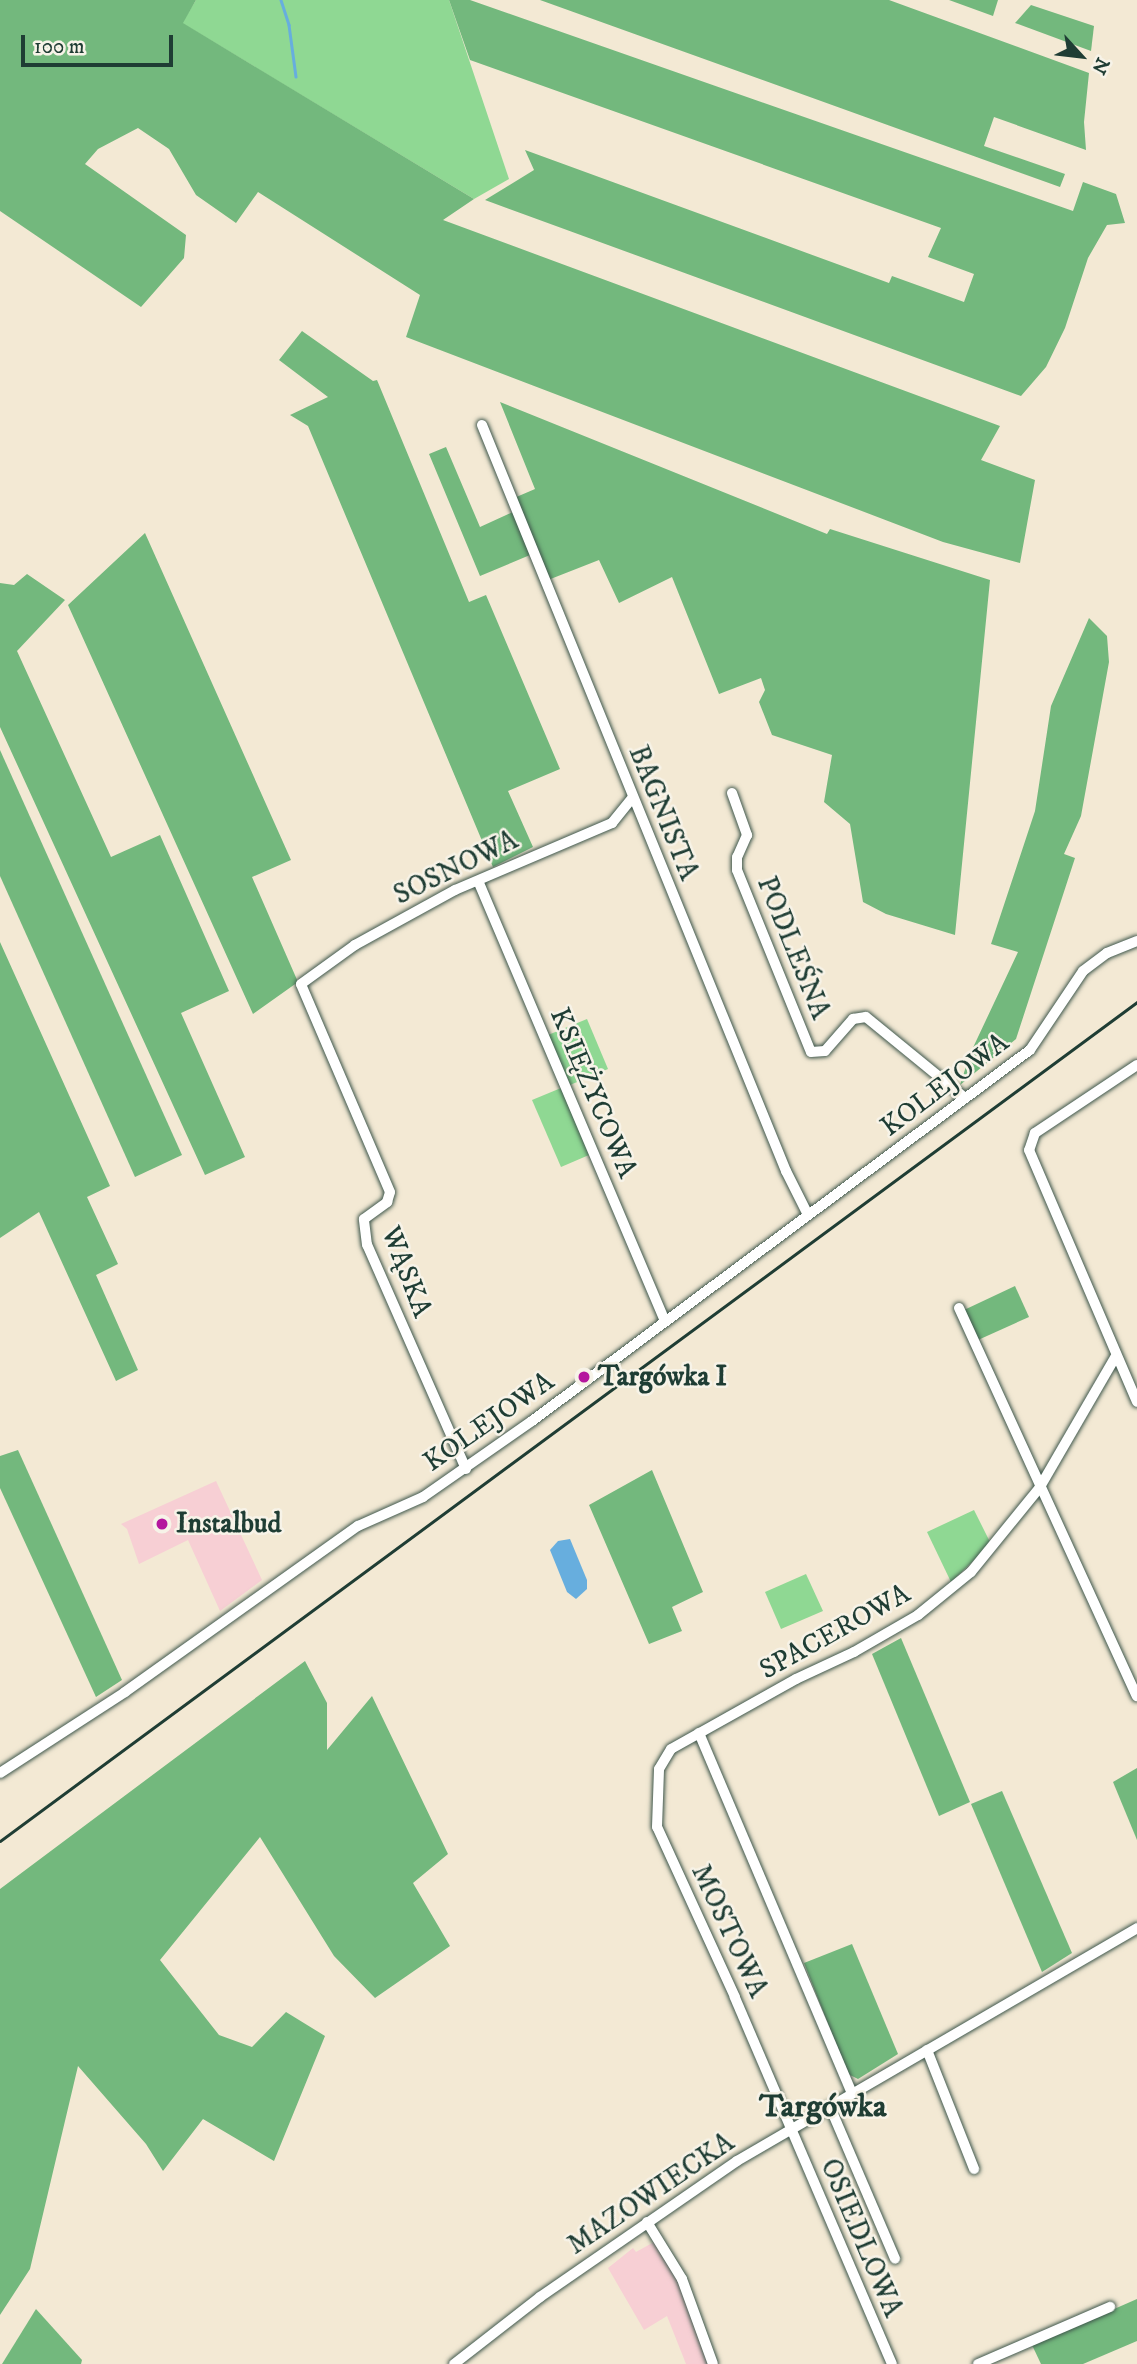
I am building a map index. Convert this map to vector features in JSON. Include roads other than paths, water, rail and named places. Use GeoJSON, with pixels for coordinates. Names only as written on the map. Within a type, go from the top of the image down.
{"type":"FeatureCollection","features":[{"type":"Feature","properties":{"kind":"street","name":"BAGNISTA"},"geometry":{"type":"LineString","coordinates":[[482,425],[632,798],[786,1171],[808,1215]]}},
{"type":"Feature","properties":{"kind":"street","name":"PODLEŚNA"},"geometry":{"type":"LineString","coordinates":[[732,793],[747,835],[737,857],[737,870],[811,1052],[825,1051],[859,1016],[877,1022],[965,1098]]}},
{"type":"Feature","properties":{"kind":"street","name":"SOSNOWA"},"geometry":{"type":"LineString","coordinates":[[300,985],[355,945],[455,890],[479,883],[612,823],[632,798]]}},
{"type":"Feature","properties":{"kind":"street","name":"KSIĘŻYCOWA"},"geometry":{"type":"LineString","coordinates":[[479,883],[665,1321]]}},
{"type":"Feature","properties":{"kind":"street","name":"KOLEJOWA"},"geometry":{"type":"LineString","coordinates":[[0,1773],[358,1526],[423,1496],[466,1469],[1039,1041],[1083,971],[1107,953],[1137,941]]}},
{"type":"Feature","properties":{"kind":"street","name":"WĄSKA"},"geometry":{"type":"LineString","coordinates":[[300,985],[390,1192],[387,1202],[367,1214],[362,1232],[466,1469]]}},
{"type":"Feature","properties":{"kind":"street"},"geometry":{"type":"LineString","coordinates":[[1137,1065],[1031,1138],[1029,1150],[1137,1402]]}},
{"type":"Feature","properties":{"kind":"street"},"geometry":{"type":"LineString","coordinates":[[959,1308],[1137,1696]]}},
{"type":"Feature","properties":{"kind":"street","name":"SPACEROWA"},"geometry":{"type":"LineString","coordinates":[[671,1749],[918,1615],[989,1554],[1040,1487],[1116,1356]]}},
{"type":"Feature","properties":{"kind":"street"},"geometry":{"type":"LineString","coordinates":[[699,1732],[852,2094]]}},
{"type":"Feature","properties":{"kind":"street","name":"MOSTOWA"},"geometry":{"type":"LineString","coordinates":[[671,1749],[659,1769],[656,1827],[790,2130]]}},
{"type":"Feature","properties":{"kind":"street","name":"MAZOWIECKA"},"geometry":{"type":"LineString","coordinates":[[454,2364],[647,2222],[790,2130],[1137,1928]]}},
{"type":"Feature","properties":{"kind":"street"},"geometry":{"type":"LineString","coordinates":[[927,2050],[974,2169]]}},
{"type":"Feature","properties":{"kind":"street"},"geometry":{"type":"LineString","coordinates":[[830,2107],[895,2259]]}},
{"type":"Feature","properties":{"kind":"street","name":"OSIEDLOWA"},"geometry":{"type":"LineString","coordinates":[[790,2130],[892,2364]]}},
{"type":"Feature","properties":{"kind":"street"},"geometry":{"type":"LineString","coordinates":[[647,2222],[682,2279],[713,2364]]}},
{"type":"Feature","properties":{"kind":"street"},"geometry":{"type":"LineString","coordinates":[[978,2364],[1110,2306]]}},
{"type":"Feature","properties":{"kind":"water"},"geometry":{"type":"Polygon","coordinates":[[[570,1539],[587,1580],[587,1589],[576,1599],[567,1592],[550,1550],[558,1541],[570,1539]]]}},
{"type":"Feature","properties":{"kind":"waterway"},"geometry":{"type":"LineString","coordinates":[[281,0],[289,25],[296,77]]}},
{"type":"Feature","properties":{"kind":"railway"},"geometry":{"type":"LineString","coordinates":[[0,1841],[1137,1002]]}},
{"type":"Feature","properties":{"kind":"place","name":"Targówka I"},"geometry":{"type":"Point","coordinates":[584,1377]}},
{"type":"Feature","properties":{"kind":"place","name":"Instalbud"},"geometry":{"type":"Point","coordinates":[162,1524]}},
{"type":"Feature","properties":{"kind":"district","name":"Targówka"},"geometry":{"type":"Point","coordinates":[823,2107]}}]}
